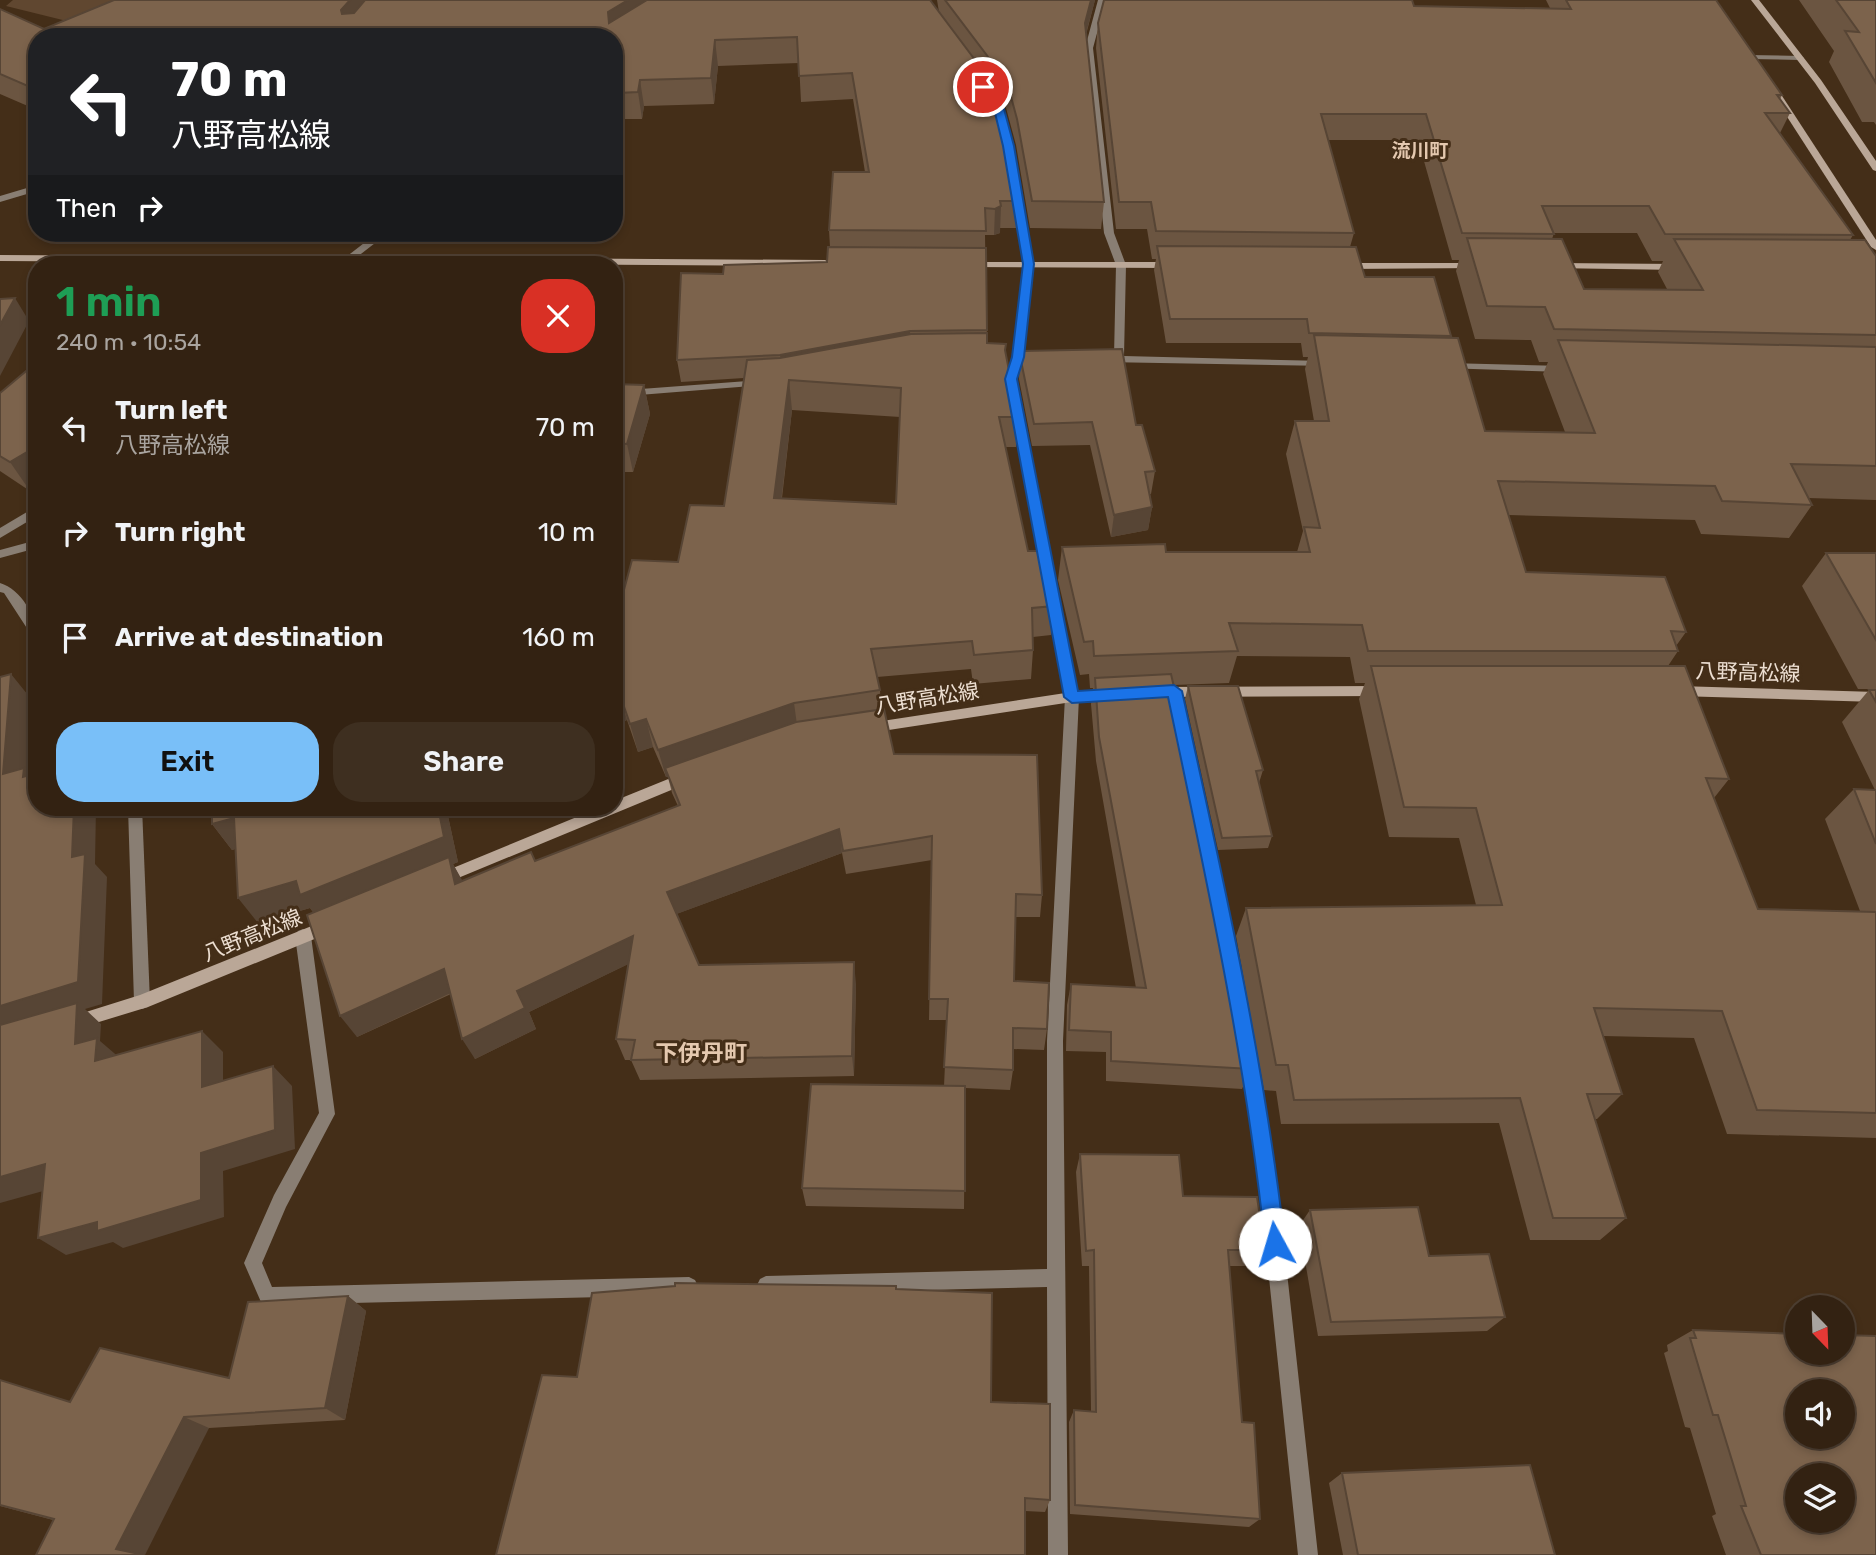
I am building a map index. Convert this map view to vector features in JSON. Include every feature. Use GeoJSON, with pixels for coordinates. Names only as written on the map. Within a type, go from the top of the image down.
{"type":"FeatureCollection","features":[{"type":"Feature","properties":{"kind":"main road"},"geometry":{"type":"LineString","coordinates":[[1755,0],[1800,58],[1876,168]]}},
{"type":"Feature","properties":{"kind":"main road"},"geometry":{"type":"LineString","coordinates":[[1745,48],[1758,67]]}},
{"type":"Feature","properties":{"kind":"main road"},"geometry":{"type":"LineString","coordinates":[[1765,78],[1876,247]]}},
{"type":"Feature","properties":{"kind":"main road"},"geometry":{"type":"LineString","coordinates":[[0,258],[28,258]]}},
{"type":"Feature","properties":{"kind":"main road"},"geometry":{"type":"LineString","coordinates":[[623,263],[834,263]]}},
{"type":"Feature","properties":{"kind":"main road"},"geometry":{"type":"LineString","coordinates":[[959,264],[1177,265]]}},
{"type":"Feature","properties":{"kind":"main road"},"geometry":{"type":"LineString","coordinates":[[1330,266],[1484,266]]}},
{"type":"Feature","properties":{"kind":"main road"},"geometry":{"type":"LineString","coordinates":[[1540,266],[1694,267]]}},
{"type":"Feature","properties":{"kind":"main road","name":"八野高松線"},"geometry":{"type":"LineString","coordinates":[[854,730],[1072,697],[1130,694],[1176,698],[1396,691]]}},
{"type":"Feature","properties":{"kind":"main road","name":"八野高松線"},"geometry":{"type":"LineString","coordinates":[[1659,691],[1876,697]]}},
{"type":"Feature","properties":{"kind":"main road"},"geometry":{"type":"LineString","coordinates":[[623,804],[698,773]]}},
{"type":"Feature","properties":{"kind":"main road"},"geometry":{"type":"LineString","coordinates":[[431,884],[595,816]]}},
{"type":"Feature","properties":{"kind":"main road","name":"八野高松線"},"geometry":{"type":"LineString","coordinates":[[65,1026],[142,1002],[341,920]]}},
{"type":"Feature","properties":{"kind":"street"},"geometry":{"type":"LineString","coordinates":[[1102,0],[1088,48],[1109,233],[1121,265],[1119,359]]}},
{"type":"Feature","properties":{"kind":"street"},"geometry":{"type":"LineString","coordinates":[[1751,57],[1800,58]]}},
{"type":"Feature","properties":{"kind":"street"},"geometry":{"type":"LineString","coordinates":[[999,109],[1009,146],[1029,264],[1018,357],[1011,379],[1072,697],[1055,1041],[1059,1555]]}},
{"type":"Feature","properties":{"kind":"street"},"geometry":{"type":"LineString","coordinates":[[0,199],[28,191]]}},
{"type":"Feature","properties":{"kind":"street"},"geometry":{"type":"LineString","coordinates":[[352,256],[371,242]]}},
{"type":"Feature","properties":{"kind":"street"},"geometry":{"type":"LineString","coordinates":[[1093,359],[1339,364]]}},
{"type":"Feature","properties":{"kind":"street"},"geometry":{"type":"LineString","coordinates":[[1435,366],[1573,369]]}},
{"type":"Feature","properties":{"kind":"street"},"geometry":{"type":"LineString","coordinates":[[623,393],[770,383]]}},
{"type":"Feature","properties":{"kind":"street"},"geometry":{"type":"LineString","coordinates":[[0,534],[28,516]]}},
{"type":"Feature","properties":{"kind":"street"},"geometry":{"type":"LineString","coordinates":[[0,554],[28,546]]}},
{"type":"Feature","properties":{"kind":"street"},"geometry":{"type":"LineString","coordinates":[[0,587],[8,590],[28,620]]}},
{"type":"Feature","properties":{"kind":"street"},"geometry":{"type":"LineString","coordinates":[[1197,797],[1227,943]]}},
{"type":"Feature","properties":{"kind":"street"},"geometry":{"type":"LineString","coordinates":[[135,816],[142,1002]]}},
{"type":"Feature","properties":{"kind":"street"},"geometry":{"type":"LineString","coordinates":[[303,936],[327,1114],[281,1201],[253,1263],[267,1296],[704,1286]]}},
{"type":"Feature","properties":{"kind":"street"},"geometry":{"type":"LineString","coordinates":[[1244,1039],[1266,1163],[1308,1555]]}},
{"type":"Feature","properties":{"kind":"street"},"geometry":{"type":"LineString","coordinates":[[745,1285],[1056,1278]]}},
{"type":"Feature","properties":{"kind":"shaded area"},"geometry":{"type":"Polygon","coordinates":[[[13,0],[154,0],[91,27],[6,6],[13,0]]]}},
{"type":"Feature","properties":{"kind":"building"},"geometry":{"type":"Polygon","coordinates":[[[114,0],[350,0],[341,10],[342,14],[354,13],[365,0],[628,0],[608,12],[609,23],[647,0],[930,0],[993,84],[1003,120],[1017,201],[1000,201],[1001,206],[995,209],[985,208],[986,231],[829,230],[833,172],[869,172],[852,73],[799,76],[797,37],[715,40],[711,78],[640,80],[638,92],[623,93],[623,28],[46,28],[114,0]]]}},
{"type":"Feature","properties":{"kind":"building"},"geometry":{"type":"Polygon","coordinates":[[[945,0],[1091,0],[1085,23],[1104,202],[1032,201],[1017,119],[1007,82],[945,0]]]}},
{"type":"Feature","properties":{"kind":"building"},"geometry":{"type":"Polygon","coordinates":[[[1104,0],[1412,0],[1414,6],[1571,9],[1566,0],[1716,0],[1782,95],[1777,95],[1790,113],[1765,113],[1853,235],[1665,234],[1649,206],[1542,206],[1554,234],[1462,233],[1426,114],[1321,114],[1354,233],[1156,231],[1151,202],[1119,202],[1098,23],[1104,0]]]}},
{"type":"Feature","properties":{"kind":"building"},"geometry":{"type":"Polygon","coordinates":[[[1836,0],[1876,0],[1876,83],[1845,31],[1859,32],[1836,0]]]}},
{"type":"Feature","properties":{"kind":"building"},"geometry":{"type":"Polygon","coordinates":[[[0,9],[42,28],[28,28],[28,86],[0,74],[0,9]]]}},
{"type":"Feature","properties":{"kind":"building"},"geometry":{"type":"Polygon","coordinates":[[[1467,238],[1562,239],[1584,289],[1703,290],[1674,239],[1865,240],[1876,256],[1876,335],[1554,329],[1545,307],[1487,306],[1467,238]]]}},
{"type":"Feature","properties":{"kind":"building"},"geometry":{"type":"Polygon","coordinates":[[[1157,246],[1356,247],[1365,277],[1434,277],[1451,336],[1309,333],[1307,319],[1170,319],[1157,246]]]}},
{"type":"Feature","properties":{"kind":"building"},"geometry":{"type":"Polygon","coordinates":[[[828,247],[986,248],[987,330],[910,331],[780,355],[677,360],[681,273],[723,274],[724,265],[827,262],[828,247]]]}},
{"type":"Feature","properties":{"kind":"building"},"geometry":{"type":"Polygon","coordinates":[[[15,298],[0,325],[0,299],[15,298]]]}},
{"type":"Feature","properties":{"kind":"building"},"geometry":{"type":"Polygon","coordinates":[[[987,333],[987,343],[1006,344],[1018,417],[999,417],[1028,551],[1043,551],[1054,606],[1032,608],[1033,650],[974,655],[972,641],[871,649],[880,690],[794,703],[658,750],[646,719],[630,724],[623,704],[623,594],[632,560],[678,562],[690,505],[724,506],[747,360],[780,358],[911,334],[987,333]],[[789,380],[774,498],[896,504],[901,388],[789,380]]]}},
{"type":"Feature","properties":{"kind":"building"},"geometry":{"type":"Polygon","coordinates":[[[1314,335],[1458,338],[1485,431],[1595,433],[1558,340],[1876,347],[1876,466],[1791,464],[1812,505],[1722,501],[1715,486],[1498,481],[1526,572],[1665,577],[1686,632],[1671,631],[1678,651],[1368,651],[1362,625],[1229,623],[1238,651],[1094,656],[1093,641],[1084,642],[1062,547],[1165,544],[1166,552],[1310,552],[1304,527],[1320,528],[1295,421],[1329,421],[1314,335]]]}},
{"type":"Feature","properties":{"kind":"building"},"geometry":{"type":"Polygon","coordinates":[[[1122,349],[1136,425],[1142,425],[1155,471],[1145,472],[1152,507],[1114,515],[1092,422],[1034,424],[1020,356],[1022,351],[1122,349]]]}},
{"type":"Feature","properties":{"kind":"building"},"geometry":{"type":"Polygon","coordinates":[[[28,370],[28,451],[10,462],[0,456],[0,393],[28,370]]]}},
{"type":"Feature","properties":{"kind":"building"},"geometry":{"type":"Polygon","coordinates":[[[623,384],[644,385],[627,444],[623,444],[623,384]]]}},
{"type":"Feature","properties":{"kind":"building"},"geometry":{"type":"Polygon","coordinates":[[[1826,553],[1876,553],[1876,640],[1826,553]]]}},
{"type":"Feature","properties":{"kind":"building"},"geometry":{"type":"Polygon","coordinates":[[[1371,666],[1685,666],[1729,779],[1706,778],[1758,909],[1876,912],[1876,1113],[1757,1110],[1722,1011],[1594,1008],[1622,1094],[1587,1094],[1626,1218],[1553,1218],[1520,1098],[1294,1100],[1288,1065],[1276,1065],[1246,908],[1502,905],[1476,808],[1404,807],[1371,666]]]}},
{"type":"Feature","properties":{"kind":"building"},"geometry":{"type":"Polygon","coordinates":[[[11,674],[3,774],[24,768],[23,777],[28,776],[28,816],[74,816],[72,857],[85,854],[78,982],[0,1006],[0,677],[11,674]]]}},
{"type":"Feature","properties":{"kind":"building"},"geometry":{"type":"Polygon","coordinates":[[[1171,674],[1206,828],[1196,828],[1215,914],[1224,914],[1251,1069],[1111,1061],[1111,1032],[1069,1030],[1071,984],[1146,988],[1099,737],[1095,678],[1171,674]]]}},
{"type":"Feature","properties":{"kind":"building"},"geometry":{"type":"Polygon","coordinates":[[[1188,686],[1238,686],[1263,770],[1256,771],[1272,836],[1222,838],[1188,686]]]}},
{"type":"Feature","properties":{"kind":"building"},"geometry":{"type":"Polygon","coordinates":[[[1869,690],[1876,690],[1876,702],[1869,690]]]}},
{"type":"Feature","properties":{"kind":"building"},"geometry":{"type":"Polygon","coordinates":[[[884,709],[894,754],[1037,755],[1042,895],[1016,894],[1014,981],[1049,983],[1047,1029],[1013,1028],[1013,1070],[944,1067],[948,999],[929,999],[932,836],[843,851],[839,829],[667,892],[699,965],[854,962],[852,1056],[631,1060],[635,1040],[616,1039],[633,936],[517,991],[525,1008],[462,1039],[444,969],[340,1016],[307,915],[449,857],[455,884],[531,852],[535,861],[680,805],[665,768],[796,722],[884,709]]]}},
{"type":"Feature","properties":{"kind":"building"},"geometry":{"type":"Polygon","coordinates":[[[1854,789],[1876,790],[1876,844],[1854,789]]]}},
{"type":"Feature","properties":{"kind":"building"},"geometry":{"type":"Polygon","coordinates":[[[212,816],[440,816],[444,837],[300,895],[296,881],[238,898],[234,818],[212,824],[212,816]]]}},
{"type":"Feature","properties":{"kind":"building"},"geometry":{"type":"Polygon","coordinates":[[[77,1003],[75,1044],[97,1038],[95,1061],[202,1031],[202,1087],[273,1066],[275,1130],[201,1153],[201,1200],[97,1231],[97,1222],[38,1238],[45,1164],[0,1177],[0,1025],[77,1003]]]}},
{"type":"Feature","properties":{"kind":"building"},"geometry":{"type":"Polygon","coordinates":[[[811,1084],[965,1086],[965,1191],[802,1188],[811,1084]]]}},
{"type":"Feature","properties":{"kind":"building"},"geometry":{"type":"Polygon","coordinates":[[[1080,1154],[1179,1155],[1183,1196],[1257,1197],[1265,1250],[1228,1250],[1242,1422],[1254,1423],[1260,1519],[1075,1505],[1074,1410],[1096,1412],[1094,1250],[1086,1251],[1080,1154]]]}},
{"type":"Feature","properties":{"kind":"building"},"geometry":{"type":"Polygon","coordinates":[[[1418,1207],[1429,1256],[1489,1254],[1505,1317],[1331,1322],[1310,1210],[1418,1207]]]}},
{"type":"Feature","properties":{"kind":"building"},"geometry":{"type":"Polygon","coordinates":[[[675,1283],[896,1286],[896,1289],[992,1293],[991,1402],[1050,1404],[1050,1500],[1025,1498],[1025,1555],[496,1555],[542,1375],[577,1377],[592,1293],[675,1286],[675,1283]]]}},
{"type":"Feature","properties":{"kind":"building"},"geometry":{"type":"Polygon","coordinates":[[[348,1296],[325,1408],[184,1417],[116,1549],[144,1555],[36,1555],[54,1519],[0,1505],[0,1380],[70,1402],[100,1348],[229,1378],[248,1302],[348,1296]]]}},
{"type":"Feature","properties":{"kind":"building"},"geometry":{"type":"Polygon","coordinates":[[[1693,1330],[1785,1334],[1785,1365],[1855,1365],[1855,1335],[1876,1336],[1876,1555],[1761,1555],[1741,1506],[1746,1506],[1718,1415],[1713,1415],[1690,1338],[1696,1338],[1693,1330]]]}},
{"type":"Feature","properties":{"kind":"building"},"geometry":{"type":"Polygon","coordinates":[[[1530,1465],[1555,1555],[1358,1555],[1342,1473],[1530,1465]]]}},
{"type":"Feature","properties":{"kind":"district","name":"流川町"},"geometry":{"type":"Point","coordinates":[1420,150]}},
{"type":"Feature","properties":{"kind":"district","name":"下伊丹町"},"geometry":{"type":"Point","coordinates":[701,1053]}},
{"type":"Feature","properties":{"kind":"route"},"geometry":{"type":"LineString","coordinates":[[983,87],[999,109],[1009,146],[1029,264],[1018,357],[1011,379],[1072,697],[1174,691],[1220,902],[1266,1163],[1275,1244]]}}]}
